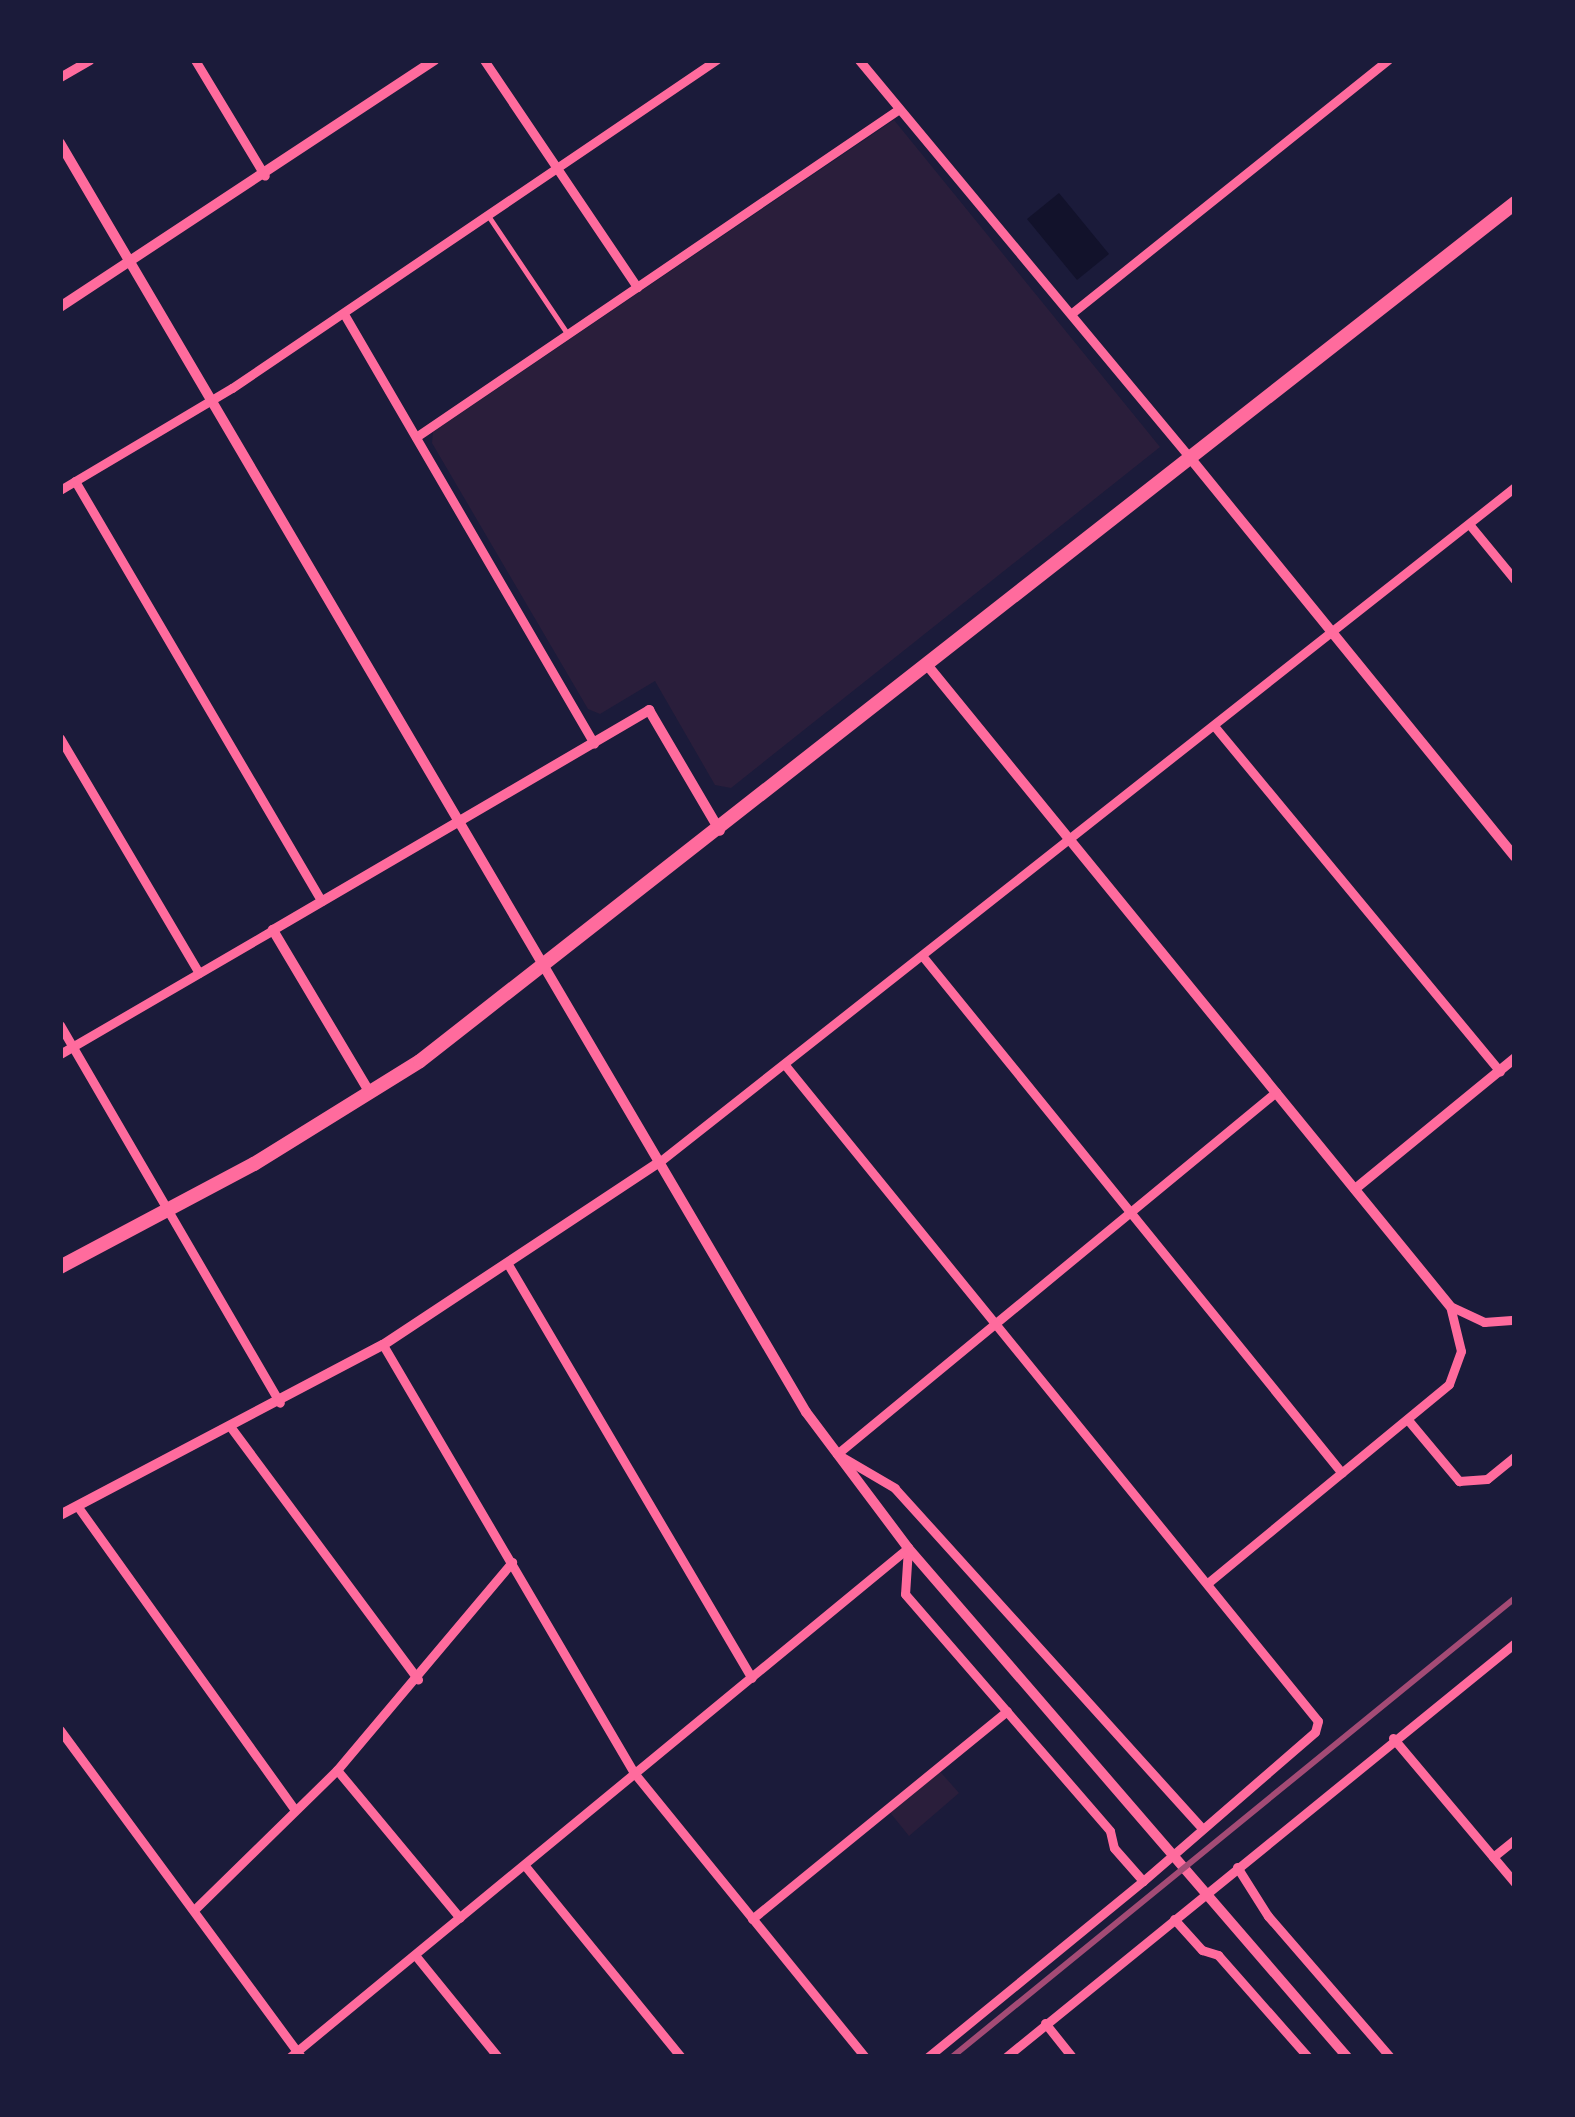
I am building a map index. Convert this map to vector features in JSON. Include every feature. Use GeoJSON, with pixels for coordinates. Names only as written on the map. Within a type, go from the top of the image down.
{"type":"FeatureCollection","features":[{"type":"Feature","properties":{"kind":"highway"},"geometry":{"type":"LineString","coordinates":[[60,1267],[169,1210],[370,1093],[544,970],[1515,203]]}},
{"type":"Feature","properties":{"kind":"street"},"geometry":{"type":"LineString","coordinates":[[60,77],[90,60]]}},
{"type":"Feature","properties":{"kind":"street"},"geometry":{"type":"LineString","coordinates":[[195,60],[265,176]]}},
{"type":"Feature","properties":{"kind":"street"},"geometry":{"type":"LineString","coordinates":[[60,307],[132,264],[435,60]]}},
{"type":"Feature","properties":{"kind":"street"},"geometry":{"type":"LineString","coordinates":[[484,60],[637,287]]}},
{"type":"Feature","properties":{"kind":"street"},"geometry":{"type":"LineString","coordinates":[[60,490],[211,401],[344,314],[716,60]]}},
{"type":"Feature","properties":{"kind":"street"},"geometry":{"type":"LineString","coordinates":[[859,60],[1515,856]]}},
{"type":"Feature","properties":{"kind":"street"},"geometry":{"type":"LineString","coordinates":[[1072,313],[1388,60]]}},
{"type":"Feature","properties":{"kind":"street"},"geometry":{"type":"LineString","coordinates":[[416,436],[899,109]]}},
{"type":"Feature","properties":{"kind":"street"},"geometry":{"type":"LineString","coordinates":[[60,143],[658,1163],[837,1454],[908,1548],[1347,2057]]}},
{"type":"Feature","properties":{"kind":"street"},"geometry":{"type":"LineString","coordinates":[[344,314],[594,743]]}},
{"type":"Feature","properties":{"kind":"street"},"geometry":{"type":"LineString","coordinates":[[75,481],[321,901]]}},
{"type":"Feature","properties":{"kind":"street"},"geometry":{"type":"LineString","coordinates":[[60,1515],[232,1429],[382,1345],[509,1266],[658,1163],[1072,842],[1515,487]]}},
{"type":"Feature","properties":{"kind":"street"},"geometry":{"type":"LineString","coordinates":[[1469,524],[1515,580]]}},
{"type":"Feature","properties":{"kind":"street"},"geometry":{"type":"LineString","coordinates":[[928,666],[1450,1306],[1484,1322],[1515,1320]]}},
{"type":"Feature","properties":{"kind":"street"},"geometry":{"type":"LineString","coordinates":[[60,1054],[649,710],[721,833]]}},
{"type":"Feature","properties":{"kind":"street"},"geometry":{"type":"LineString","coordinates":[[1215,727],[1500,1071]]}},
{"type":"Feature","properties":{"kind":"street"},"geometry":{"type":"LineString","coordinates":[[60,738],[199,974]]}},
{"type":"Feature","properties":{"kind":"street"},"geometry":{"type":"LineString","coordinates":[[273,929],[370,1093]]}},
{"type":"Feature","properties":{"kind":"street"},"geometry":{"type":"LineString","coordinates":[[924,958],[1342,1473]]}},
{"type":"Feature","properties":{"kind":"street"},"geometry":{"type":"LineString","coordinates":[[60,1025],[280,1403]]}},
{"type":"Feature","properties":{"kind":"street"},"geometry":{"type":"LineString","coordinates":[[1355,1189],[1515,1058]]}},
{"type":"Feature","properties":{"kind":"street"},"geometry":{"type":"LineString","coordinates":[[784,1065],[1318,1721],[1315,1732],[1197,1829],[1143,1881],[928,2057]]}},
{"type":"Feature","properties":{"kind":"street"},"geometry":{"type":"LineString","coordinates":[[837,1454],[1276,1092]]}},
{"type":"Feature","properties":{"kind":"street"},"geometry":{"type":"LineString","coordinates":[[509,1266],[752,1678]]}},
{"type":"Feature","properties":{"kind":"street"},"geometry":{"type":"LineString","coordinates":[[1208,1582],[1408,1420],[1459,1369],[1450,1306]]}},
{"type":"Feature","properties":{"kind":"street"},"geometry":{"type":"LineString","coordinates":[[382,1345],[635,1774],[865,2057]]}},
{"type":"Feature","properties":{"kind":"street"},"geometry":{"type":"LineString","coordinates":[[1408,1420],[1459,1481],[1487,1478],[1515,1456]]}},
{"type":"Feature","properties":{"kind":"street"},"geometry":{"type":"LineString","coordinates":[[232,1429],[418,1678]]}},
{"type":"Feature","properties":{"kind":"street"},"geometry":{"type":"LineString","coordinates":[[837,1454],[895,1488],[948,1554],[1197,1829]]}},
{"type":"Feature","properties":{"kind":"street"},"geometry":{"type":"LineString","coordinates":[[78,1507],[294,1809]]}},
{"type":"Feature","properties":{"kind":"street"},"geometry":{"type":"LineString","coordinates":[[60,1730],[296,2055],[908,1548]]}},
{"type":"Feature","properties":{"kind":"street"},"geometry":{"type":"LineString","coordinates":[[908,1548],[905,1594],[1007,1711],[1143,1881]]}},
{"type":"Feature","properties":{"kind":"street"},"geometry":{"type":"LineString","coordinates":[[928,1571],[948,1554]]}},
{"type":"Feature","properties":{"kind":"street"},"geometry":{"type":"LineString","coordinates":[[194,1910],[337,1770],[512,1562]]}},
{"type":"Feature","properties":{"kind":"street"},"geometry":{"type":"LineString","coordinates":[[1006,2057],[1515,1643]]}},
{"type":"Feature","properties":{"kind":"street"},"geometry":{"type":"LineString","coordinates":[[752,1919],[1007,1711]]}},
{"type":"Feature","properties":{"kind":"street"},"geometry":{"type":"LineString","coordinates":[[1393,1738],[1515,1882]]}},
{"type":"Feature","properties":{"kind":"street"},"geometry":{"type":"LineString","coordinates":[[337,1770],[460,1918]]}},
{"type":"Feature","properties":{"kind":"street"},"geometry":{"type":"LineString","coordinates":[[1493,1857],[1515,1839]]}},
{"type":"Feature","properties":{"kind":"street"},"geometry":{"type":"LineString","coordinates":[[526,1867],[681,2057]]}},
{"type":"Feature","properties":{"kind":"street"},"geometry":{"type":"LineString","coordinates":[[1237,1867],[1268,1916],[1390,2057]]}},
{"type":"Feature","properties":{"kind":"street"},"geometry":{"type":"LineString","coordinates":[[1174,1919],[1202,1950],[1218,1955],[1308,2057]]}},
{"type":"Feature","properties":{"kind":"street"},"geometry":{"type":"LineString","coordinates":[[416,1955],[498,2057]]}},
{"type":"Feature","properties":{"kind":"street"},"geometry":{"type":"LineString","coordinates":[[1045,2023],[1072,2057]]}},
{"type":"Feature","properties":{"kind":"lane"},"geometry":{"type":"LineString","coordinates":[[488,215],[568,334]]}},
{"type":"Feature","properties":{"kind":"shaded area"},"geometry":{"type":"Polygon","coordinates":[[[894,120],[1160,447],[731,788],[715,785],[655,681],[600,714],[588,709],[432,443],[433,432],[894,120]]]}},
{"type":"Feature","properties":{"kind":"shaded area"},"geometry":{"type":"Polygon","coordinates":[[[1059,193],[1109,254],[1077,280],[1027,219],[1059,193]]]}},
{"type":"Feature","properties":{"kind":"shaded area"},"geometry":{"type":"Polygon","coordinates":[[[937,1768],[959,1793],[909,1836],[888,1810],[937,1768]]]}},
{"type":"Feature","properties":{"kind":"railway"},"geometry":{"type":"LineString","coordinates":[[952,2057],[1515,1598]]}}]}
